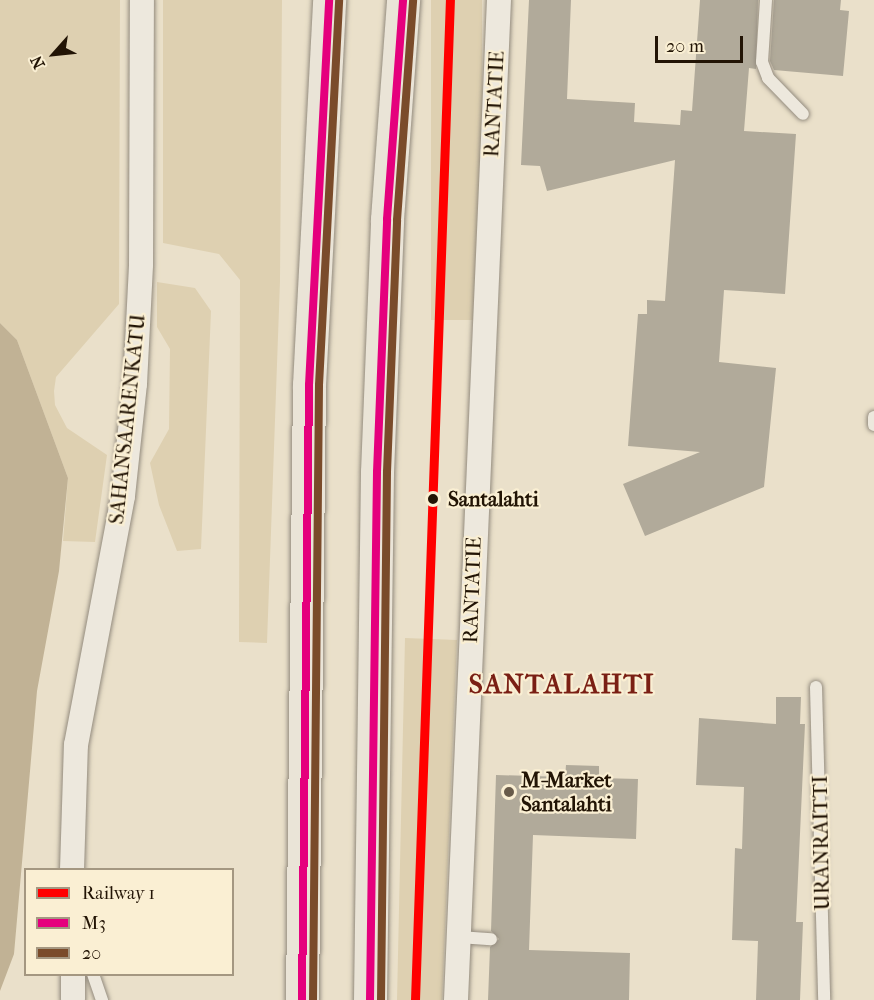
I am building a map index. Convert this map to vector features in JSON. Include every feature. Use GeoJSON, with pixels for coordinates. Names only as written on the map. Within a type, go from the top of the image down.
{"type":"FeatureCollection","features":[{"type":"Feature","properties":{"kind":"highway"},"geometry":{"type":"LineString","coordinates":[[302,1000],[309,385],[329,0]]}},
{"type":"Feature","properties":{"kind":"highway"},"geometry":{"type":"LineString","coordinates":[[370,1000],[377,472],[387,219],[403,0]]}},
{"type":"Feature","properties":{"kind":"street","name":"SAHANSAARENKATU"},"geometry":{"type":"LineString","coordinates":[[72,868],[76,745],[123,496],[135,384],[141,264],[142,0]]}},
{"type":"Feature","properties":{"kind":"street","name":"RANTATIE"},"geometry":{"type":"LineString","coordinates":[[456,1000],[499,0]]}},
{"type":"Feature","properties":{"kind":"street"},"geometry":{"type":"LineString","coordinates":[[73,976],[73,1000]]}},
{"type":"Feature","properties":{"kind":"lane"},"geometry":{"type":"LineString","coordinates":[[766,0],[762,62],[768,78],[803,114]]}},
{"type":"Feature","properties":{"kind":"lane"},"geometry":{"type":"LineString","coordinates":[[874,417],[874,425]]}},
{"type":"Feature","properties":{"kind":"lane","name":"URANRAITTI"},"geometry":{"type":"LineString","coordinates":[[816,687],[824,1000]]}},
{"type":"Feature","properties":{"kind":"lane"},"geometry":{"type":"LineString","coordinates":[[459,938],[491,939]]}},
{"type":"Feature","properties":{"kind":"lane"},"geometry":{"type":"LineString","coordinates":[[93,976],[102,1000]]}},
{"type":"Feature","properties":{"kind":"shaded area"},"geometry":{"type":"Polygon","coordinates":[[[0,0],[120,0],[119,304],[56,377],[54,391],[55,405],[67,428],[107,455],[95,542],[63,541],[68,478],[17,340],[0,323],[0,0]]]}},
{"type":"Feature","properties":{"kind":"shaded area"},"geometry":{"type":"Polygon","coordinates":[[[163,0],[282,0],[280,281],[267,643],[239,642],[240,280],[219,254],[163,243],[163,0]]]}},
{"type":"Feature","properties":{"kind":"shaded area"},"geometry":{"type":"Polygon","coordinates":[[[431,0],[482,0],[482,320],[431,320],[431,0]]]}},
{"type":"Feature","properties":{"kind":"shaded area"},"geometry":{"type":"Polygon","coordinates":[[[157,282],[195,288],[211,311],[201,549],[177,551],[159,505],[150,463],[169,429],[170,349],[157,327],[157,282]]]}},
{"type":"Feature","properties":{"kind":"shaded area"},"geometry":{"type":"Polygon","coordinates":[[[0,323],[17,340],[68,478],[59,571],[37,691],[14,954],[0,991],[0,323]]]}},
{"type":"Feature","properties":{"kind":"shaded area"},"geometry":{"type":"Polygon","coordinates":[[[405,638],[457,640],[442,1000],[397,1000],[405,638]]]}},
{"type":"Feature","properties":{"kind":"building"},"geometry":{"type":"Polygon","coordinates":[[[529,0],[571,0],[567,99],[635,103],[634,122],[680,125],[681,110],[692,111],[700,0],[758,0],[756,69],[749,68],[744,131],[796,134],[785,294],[724,290],[719,362],[776,368],[764,487],[645,536],[623,484],[700,452],[628,446],[638,314],[647,314],[647,300],[665,301],[675,160],[547,191],[540,166],[521,165],[529,0]]]}},
{"type":"Feature","properties":{"kind":"building"},"geometry":{"type":"Polygon","coordinates":[[[774,0],[841,0],[840,10],[849,11],[843,76],[774,70],[770,61],[774,0]]]}},
{"type":"Feature","properties":{"kind":"building"},"geometry":{"type":"Polygon","coordinates":[[[776,697],[801,697],[800,724],[805,724],[796,922],[803,922],[800,1000],[756,1000],[758,941],[732,940],[735,848],[742,849],[744,787],[696,785],[699,718],[776,724],[776,697]]]}},
{"type":"Feature","properties":{"kind":"building"},"geometry":{"type":"Polygon","coordinates":[[[566,765],[599,766],[599,778],[638,779],[636,839],[533,835],[529,950],[630,953],[629,1000],[488,1000],[490,947],[499,939],[491,931],[496,775],[565,777],[566,765]]]}},
{"type":"Feature","properties":{"kind":"rail line","name":"1"},"geometry":{"type":"LineString","coordinates":[[415,1000],[450,0]]}},
{"type":"Feature","properties":{"kind":"transit line","name":"M3"},"geometry":{"type":"LineString","coordinates":[[302,1000],[309,385],[329,0]]}},
{"type":"Feature","properties":{"kind":"transit line","name":"M3"},"geometry":{"type":"LineString","coordinates":[[370,1000],[377,472],[387,219],[403,0]]}},
{"type":"Feature","properties":{"kind":"transit line","name":"20"},"geometry":{"type":"LineString","coordinates":[[313,1000],[319,385],[339,1]]}},
{"type":"Feature","properties":{"kind":"transit line","name":"20"},"geometry":{"type":"LineString","coordinates":[[381,1000],[387,472],[397,220],[413,1]]}},
{"type":"Feature","properties":{"kind":"place","name":"Santalahti"},"geometry":{"type":"Point","coordinates":[433,499]}},
{"type":"Feature","properties":{"kind":"place","name":"M-Market Santalahti"},"geometry":{"type":"Point","coordinates":[509,792]}},
{"type":"Feature","properties":{"kind":"district","name":"SANTALAHTI"},"geometry":{"type":"Point","coordinates":[562,685]}}]}
